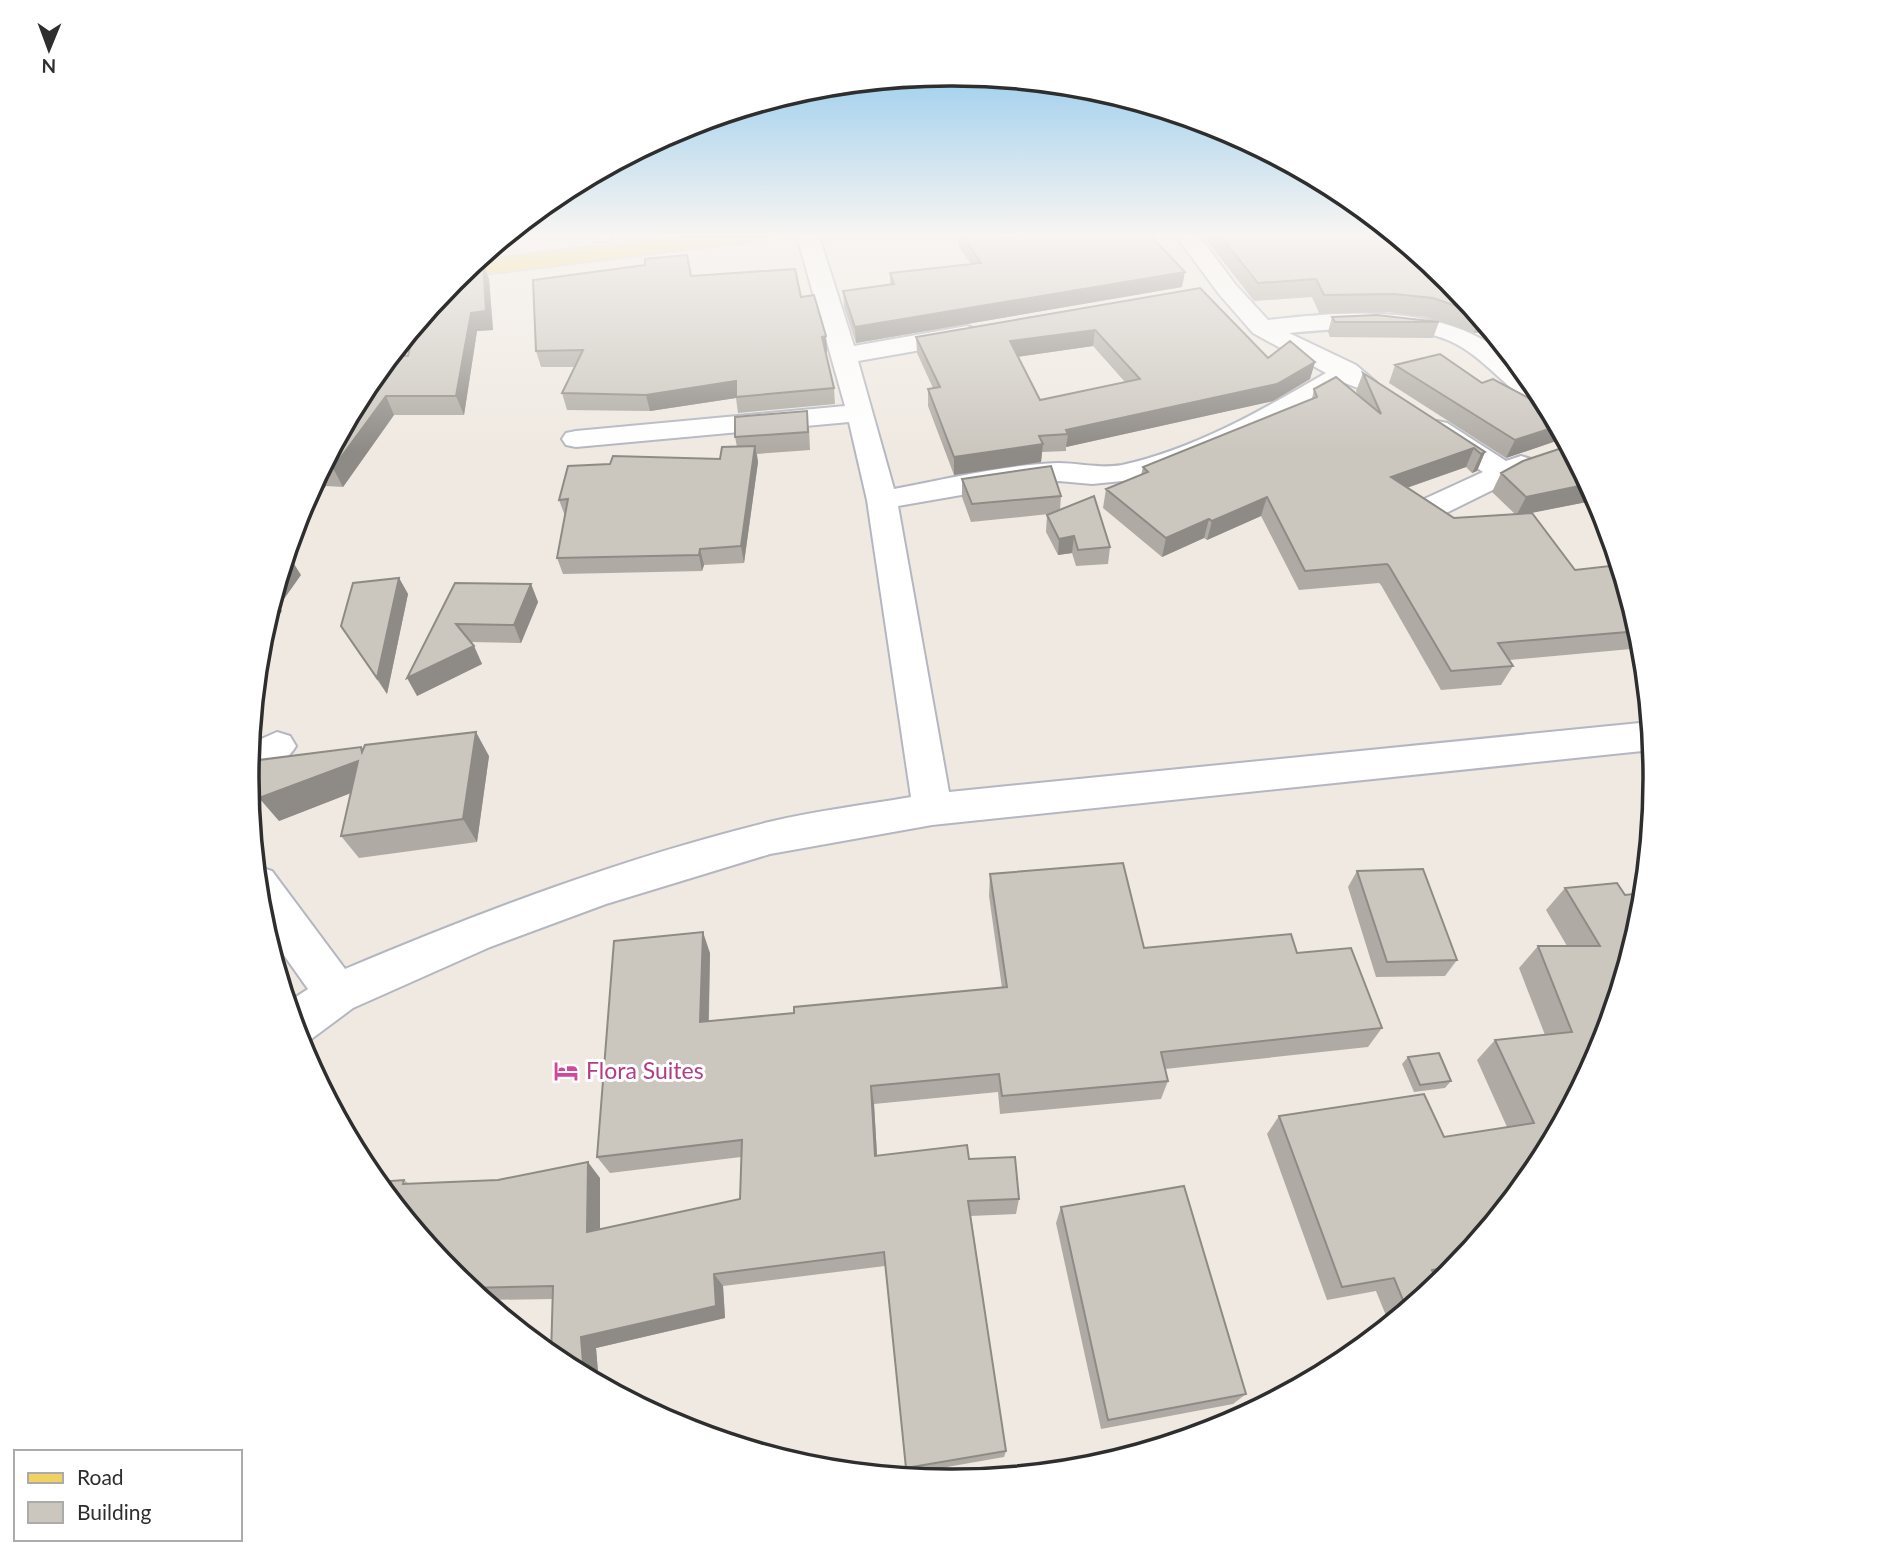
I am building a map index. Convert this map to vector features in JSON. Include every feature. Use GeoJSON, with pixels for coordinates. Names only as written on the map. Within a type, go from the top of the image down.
{"type":"FeatureCollection","features":[{"type":"Feature","properties":{"kind":"street"},"geometry":{"type":"LineString","coordinates":[[828,306],[861,413],[882,500],[932,809]]}},
{"type":"Feature","properties":{"kind":"street"},"geometry":{"type":"LineString","coordinates":[[1242,306],[1262,328],[1347,372],[1381,393]]}},
{"type":"Feature","properties":{"kind":"street"},"geometry":{"type":"LineString","coordinates":[[1262,328],[1319,323],[1392,324],[1448,332],[1476,343],[1512,373]]}},
{"type":"Feature","properties":{"kind":"street"},"geometry":{"type":"LineString","coordinates":[[843,356],[994,330]]}},
{"type":"Feature","properties":{"kind":"street"},"geometry":{"type":"LineString","coordinates":[[882,500],[1013,477],[1059,472],[1122,474],[1181,456],[1262,422],[1347,372]]}},
{"type":"Feature","properties":{"kind":"street"},"geometry":{"type":"LineString","coordinates":[[576,439],[861,413]]}},
{"type":"Feature","properties":{"kind":"street"},"geometry":{"type":"LineString","coordinates":[[1414,414],[1503,471]]}},
{"type":"Feature","properties":{"kind":"street"},"geometry":{"type":"LineString","coordinates":[[1433,507],[1503,471],[1548,457]]}},
{"type":"Feature","properties":{"kind":"street"},"geometry":{"type":"LineString","coordinates":[[303,1018],[337,994],[475,934],[601,888],[770,838],[932,809],[1641,737]]}},
{"type":"Feature","properties":{"kind":"street"},"geometry":{"type":"LineString","coordinates":[[271,903],[337,994]]}},
{"type":"Feature","properties":{"kind":"building"},"geometry":{"type":"Polygon","coordinates":[[[445,306],[486,306],[486,311],[471,313],[456,396],[386,396],[333,468],[376,393],[402,356],[408,356],[410,346],[445,306]]]}},
{"type":"Feature","properties":{"kind":"building"},"geometry":{"type":"Polygon","coordinates":[[[534,306],[817,306],[826,336],[822,337],[834,388],[736,397],[736,381],[646,395],[562,393],[583,350],[536,351],[534,306]]]}},
{"type":"Feature","properties":{"kind":"building"},"geometry":{"type":"Polygon","coordinates":[[[848,306],[984,306],[855,327],[848,306]]]}},
{"type":"Feature","properties":{"kind":"building"},"geometry":{"type":"Polygon","coordinates":[[[1098,306],[1217,306],[1268,358],[1290,341],[1315,362],[1277,384],[1066,430],[1068,434],[1039,436],[1043,444],[954,457],[928,389],[940,387],[916,337],[1098,306]],[[1095,330],[1010,341],[1040,400],[1140,379],[1095,330]]]}},
{"type":"Feature","properties":{"kind":"building"},"geometry":{"type":"Polygon","coordinates":[[[1377,315],[1439,322],[1335,322],[1332,317],[1377,315]]]}},
{"type":"Feature","properties":{"kind":"building"},"geometry":{"type":"Polygon","coordinates":[[[1440,354],[1482,383],[1493,379],[1529,398],[1548,429],[1515,440],[1395,365],[1440,354]]]}},
{"type":"Feature","properties":{"kind":"building"},"geometry":{"type":"Polygon","coordinates":[[[1363,373],[1485,452],[1481,454],[1474,448],[1391,477],[1454,518],[1532,513],[1575,570],[1609,566],[1627,632],[1498,643],[1513,666],[1451,671],[1387,564],[1305,571],[1267,497],[1166,538],[1106,489],[1148,472],[1143,467],[1317,397],[1314,389],[1336,377],[1381,414],[1363,373]]]}},
{"type":"Feature","properties":{"kind":"building"},"geometry":{"type":"Polygon","coordinates":[[[807,411],[808,432],[735,437],[735,417],[807,411]]]}},
{"type":"Feature","properties":{"kind":"building"},"geometry":{"type":"Polygon","coordinates":[[[755,446],[741,546],[700,549],[699,555],[557,558],[568,499],[559,500],[568,466],[610,464],[613,456],[720,459],[722,447],[755,446]]]}},
{"type":"Feature","properties":{"kind":"building"},"geometry":{"type":"Polygon","coordinates":[[[1559,449],[1578,486],[1526,497],[1501,473],[1523,461],[1559,449]]]}},
{"type":"Feature","properties":{"kind":"building"},"geometry":{"type":"Polygon","coordinates":[[[1051,466],[1061,496],[972,504],[962,479],[1051,466]]]}},
{"type":"Feature","properties":{"kind":"building"},"geometry":{"type":"Polygon","coordinates":[[[1094,496],[1110,547],[1078,550],[1074,536],[1059,539],[1047,515],[1094,496]]]}},
{"type":"Feature","properties":{"kind":"building"},"geometry":{"type":"Polygon","coordinates":[[[399,578],[377,678],[341,626],[353,583],[399,578]]]}},
{"type":"Feature","properties":{"kind":"building"},"geometry":{"type":"Polygon","coordinates":[[[455,583],[531,584],[514,625],[456,624],[474,646],[407,678],[455,583]]]}},
{"type":"Feature","properties":{"kind":"building"},"geometry":{"type":"Polygon","coordinates":[[[476,732],[463,819],[341,836],[358,761],[260,798],[260,760],[361,747],[362,752],[365,745],[476,732]]]}},
{"type":"Feature","properties":{"kind":"building"},"geometry":{"type":"Polygon","coordinates":[[[1123,863],[1144,948],[1291,934],[1297,953],[1351,948],[1382,1028],[1161,1052],[1168,1081],[1002,1096],[999,1074],[871,1086],[875,1156],[967,1145],[969,1159],[1015,1157],[1019,1199],[968,1201],[1006,1451],[906,1468],[884,1252],[714,1274],[716,1306],[581,1337],[583,1363],[551,1342],[553,1286],[484,1288],[431,1234],[389,1181],[404,1180],[403,1184],[498,1180],[588,1162],[587,1232],[740,1199],[742,1140],[597,1157],[614,941],[703,932],[700,1022],[794,1013],[794,1007],[1007,987],[990,874],[1123,863]]]}},
{"type":"Feature","properties":{"kind":"building"},"geometry":{"type":"Polygon","coordinates":[[[1423,869],[1457,960],[1387,962],[1357,871],[1423,869]]]}},
{"type":"Feature","properties":{"kind":"building"},"geometry":{"type":"Polygon","coordinates":[[[1617,883],[1625,895],[1632,894],[1619,957],[1606,1000],[1590,1042],[1550,1123],[1500,1199],[1440,1267],[1432,1270],[1433,1273],[1403,1301],[1394,1278],[1342,1287],[1279,1116],[1424,1094],[1444,1137],[1534,1123],[1495,1040],[1572,1032],[1538,946],[1600,946],[1565,888],[1617,883]]]}},
{"type":"Feature","properties":{"kind":"building"},"geometry":{"type":"Polygon","coordinates":[[[1439,1053],[1451,1081],[1420,1085],[1408,1057],[1439,1053]]]}},
{"type":"Feature","properties":{"kind":"building"},"geometry":{"type":"Polygon","coordinates":[[[1184,1186],[1246,1394],[1108,1420],[1061,1207],[1184,1186]]]}},
{"type":"Feature","properties":{"kind":"place","name":"Flora Suites"},"geometry":{"type":"Point","coordinates":[566,1071]}}]}
